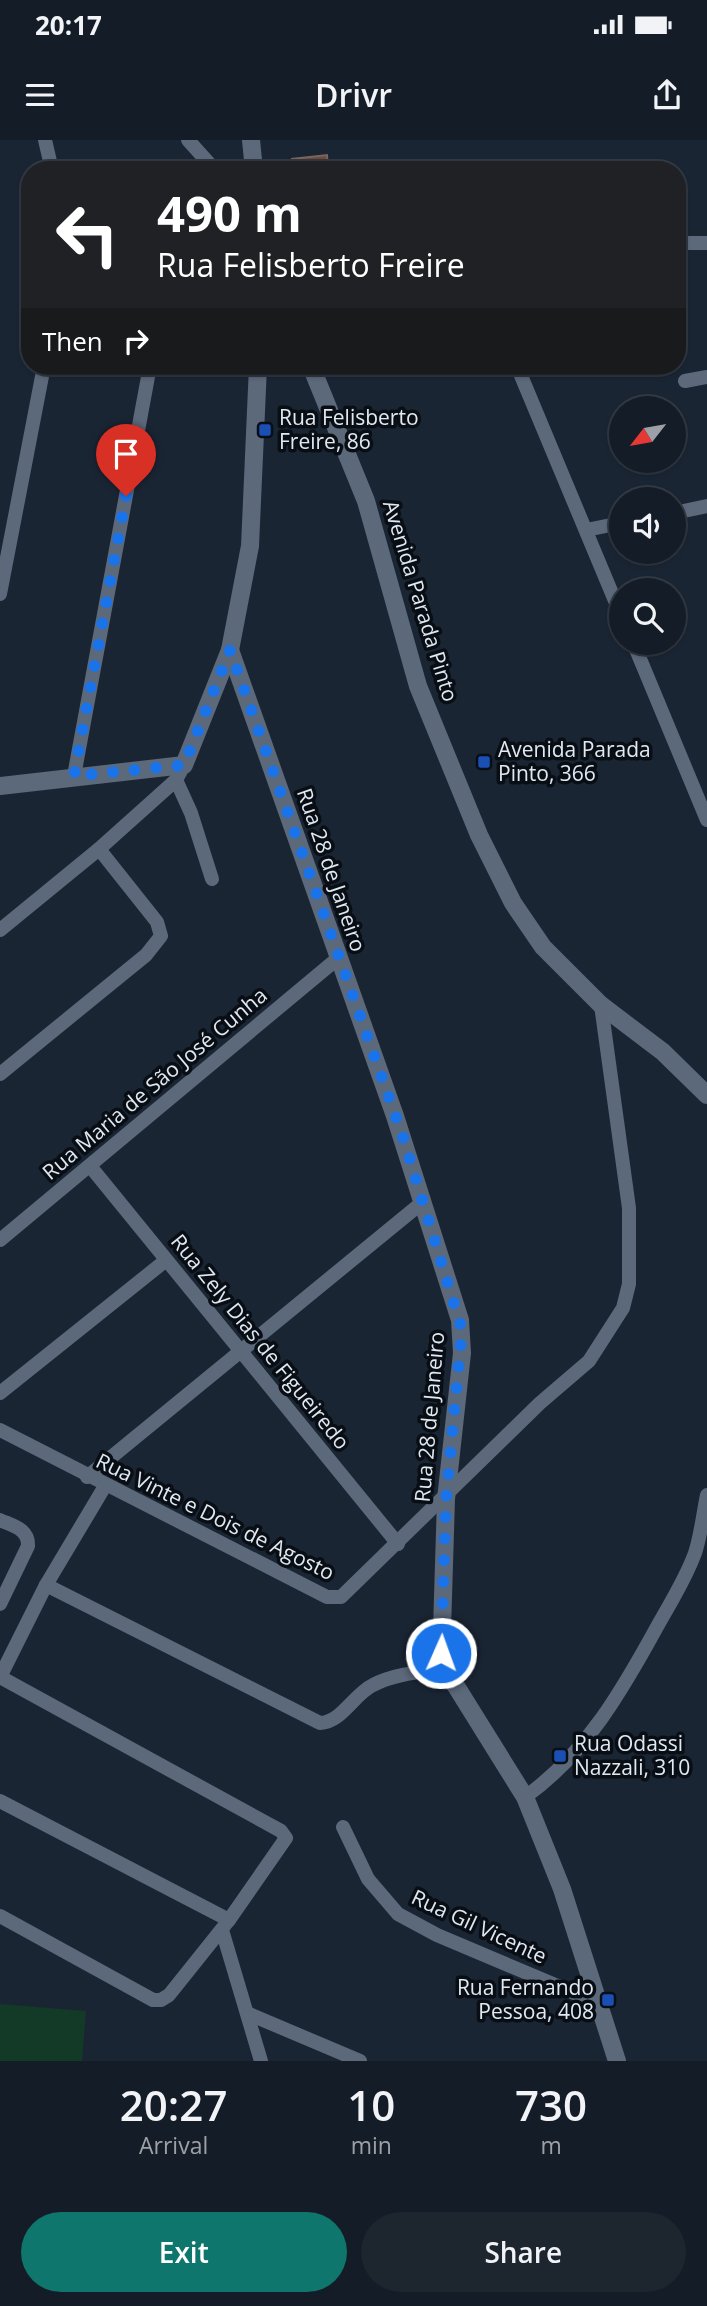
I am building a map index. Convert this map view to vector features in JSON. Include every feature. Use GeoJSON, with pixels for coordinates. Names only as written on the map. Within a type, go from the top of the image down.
{"type":"FeatureCollection","features":[{"type":"Feature","properties":{"kind":"street"},"geometry":{"type":"LineString","coordinates":[[45,140],[50,161]]}},
{"type":"Feature","properties":{"kind":"street"},"geometry":{"type":"LineString","coordinates":[[188,140],[207,161]]}},
{"type":"Feature","properties":{"kind":"street"},"geometry":{"type":"LineString","coordinates":[[251,140],[253,161]]}},
{"type":"Feature","properties":{"kind":"street"},"geometry":{"type":"LineString","coordinates":[[686,243],[707,243]]}},
{"type":"Feature","properties":{"kind":"street"},"geometry":{"type":"LineString","coordinates":[[0,594],[42,375]]}},
{"type":"Feature","properties":{"kind":"street"},"geometry":{"type":"LineString","coordinates":[[74,776],[148,375]]}},
{"type":"Feature","properties":{"kind":"street"},"geometry":{"type":"LineString","coordinates":[[0,930],[99,849],[180,772],[230,650],[250,546],[258,375]]}},
{"type":"Feature","properties":{"kind":"street","name":"Avenida Parada Pinto"},"geometry":{"type":"LineString","coordinates":[[315,375],[366,501],[418,686],[479,835],[513,903],[544,947],[601,1004],[663,1052],[707,1095]]}},
{"type":"Feature","properties":{"kind":"street"},"geometry":{"type":"LineString","coordinates":[[521,375],[609,586]]}},
{"type":"Feature","properties":{"kind":"street"},"geometry":{"type":"LineString","coordinates":[[685,381],[707,377]]}},
{"type":"Feature","properties":{"kind":"street"},"geometry":{"type":"LineString","coordinates":[[686,510],[707,506]]}},
{"type":"Feature","properties":{"kind":"street"},"geometry":{"type":"LineString","coordinates":[[586,530],[609,525]]}},
{"type":"Feature","properties":{"kind":"street","name":"Rua 28 de Janeiro"},"geometry":{"type":"LineString","coordinates":[[230,650],[424,1201],[462,1330],[446,1499],[441,1653],[443,1669]]}},
{"type":"Feature","properties":{"kind":"street"},"geometry":{"type":"LineString","coordinates":[[638,655],[707,820]]}},
{"type":"Feature","properties":{"kind":"street"},"geometry":{"type":"LineString","coordinates":[[0,786],[74,776],[180,772]]}},
{"type":"Feature","properties":{"kind":"street"},"geometry":{"type":"LineString","coordinates":[[180,772],[212,879]]}},
{"type":"Feature","properties":{"kind":"street"},"geometry":{"type":"LineString","coordinates":[[0,1074],[146,956],[161,936],[157,922],[99,849]]}},
{"type":"Feature","properties":{"kind":"street","name":"Rua Maria de São José Cunha"},"geometry":{"type":"LineString","coordinates":[[0,1240],[337,959]]}},
{"type":"Feature","properties":{"kind":"street","name":"Rua Vinte e Dois de Agosto"},"geometry":{"type":"LineString","coordinates":[[0,1430],[87,1477],[327,1597],[341,1597],[446,1499],[540,1403],[589,1360],[623,1308],[629,1284],[629,1208],[601,1004]]}},
{"type":"Feature","properties":{"kind":"street","name":"Rua Zely Dias de Figueiredo"},"geometry":{"type":"LineString","coordinates":[[90,1166],[398,1544]]}},
{"type":"Feature","properties":{"kind":"street"},"geometry":{"type":"LineString","coordinates":[[87,1477],[424,1201]]}},
{"type":"Feature","properties":{"kind":"street"},"geometry":{"type":"LineString","coordinates":[[0,1393],[165,1261]]}},
{"type":"Feature","properties":{"kind":"street"},"geometry":{"type":"LineString","coordinates":[[0,1916],[153,2000],[161,2000],[169,1995],[225,1925],[286,1838],[281,1831],[0,1677],[46,1586],[105,1486]]}},
{"type":"Feature","properties":{"kind":"street"},"geometry":{"type":"LineString","coordinates":[[525,1797],[546,1782],[574,1753],[624,1686],[683,1581],[695,1552],[707,1495]]}},
{"type":"Feature","properties":{"kind":"street"},"geometry":{"type":"LineString","coordinates":[[0,1520],[25,1532],[29,1537],[28,1546],[0,1604]]}},
{"type":"Feature","properties":{"kind":"street"},"geometry":{"type":"LineString","coordinates":[[46,1586],[320,1723],[333,1720],[360,1694],[383,1680],[443,1669],[525,1797],[562,1889],[618,2061]]}},
{"type":"Feature","properties":{"kind":"street"},"geometry":{"type":"LineString","coordinates":[[0,1801],[225,1925],[261,2061]]}},
{"type":"Feature","properties":{"kind":"street","name":"Rua Gil Vicente"},"geometry":{"type":"LineString","coordinates":[[343,1827],[368,1879],[398,1914],[437,1935],[598,2003]]}},
{"type":"Feature","properties":{"kind":"street"},"geometry":{"type":"LineString","coordinates":[[249,2014],[360,2061]]}},
{"type":"Feature","properties":{"kind":"green space"},"geometry":{"type":"Polygon","coordinates":[[[0,2004],[86,2011],[82,2061],[0,2061],[0,2004]]]}},
{"type":"Feature","properties":{"kind":"building"},"geometry":{"type":"Polygon","coordinates":[[[327,155],[327,161],[292,161],[327,155]]]}},
{"type":"Feature","properties":{"kind":"place","name":"Rua Felisberto Freire, 86"},"geometry":{"type":"Point","coordinates":[265,430]}},
{"type":"Feature","properties":{"kind":"place","name":"Avenida Parada Pinto, 366"},"geometry":{"type":"Point","coordinates":[484,762]}},
{"type":"Feature","properties":{"kind":"place","name":"Rua Odassi Nazzali, 310"},"geometry":{"type":"Point","coordinates":[560,1756]}},
{"type":"Feature","properties":{"kind":"place","name":"Rua Fernando Pessoa, 408"},"geometry":{"type":"Point","coordinates":[608,2000]}},
{"type":"Feature","properties":{"kind":"route"},"geometry":{"type":"LineString","coordinates":[[126,496],[74,776],[184,765],[230,650],[337,959],[403,1137],[462,1330],[462,1353],[446,1499],[441,1653]]}}]}
